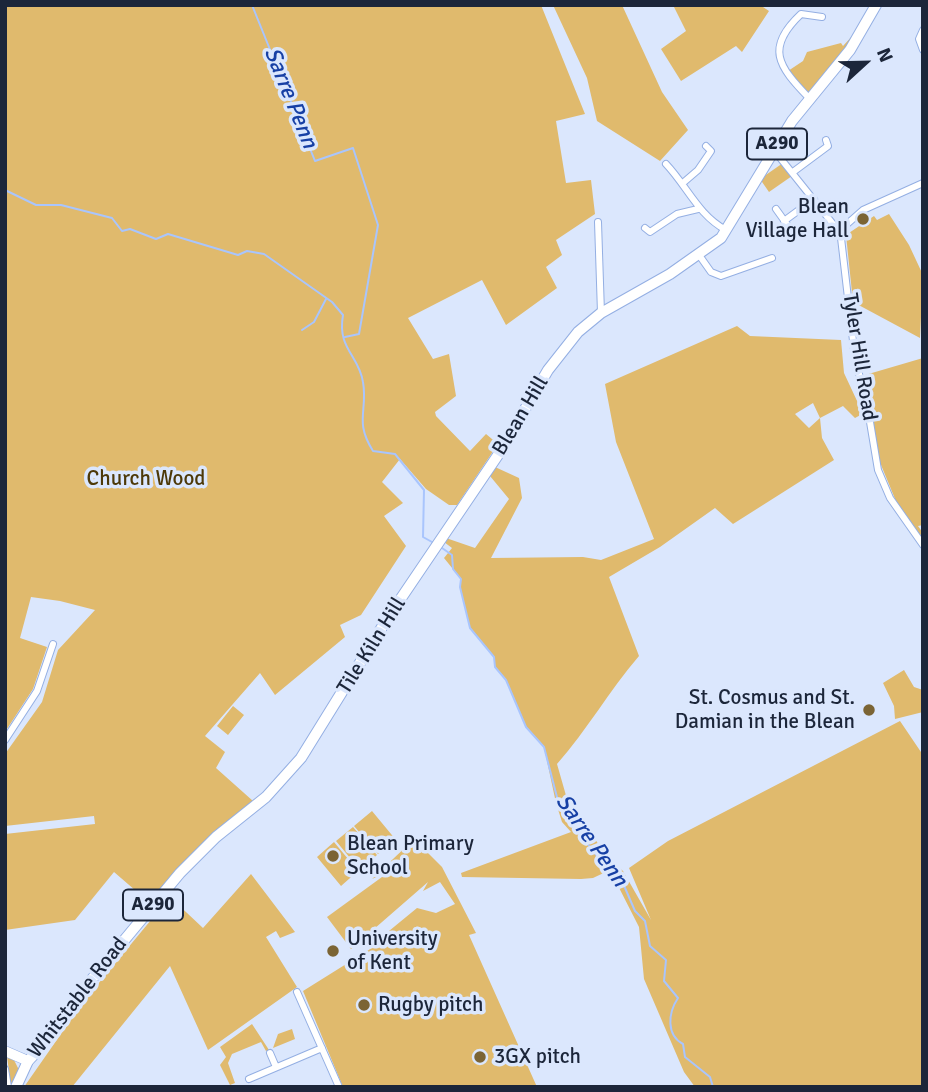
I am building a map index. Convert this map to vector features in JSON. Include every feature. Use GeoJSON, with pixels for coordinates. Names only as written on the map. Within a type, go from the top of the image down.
{"type":"FeatureCollection","features":[{"type":"Feature","properties":{"kind":"main road","name":"A290"},"geometry":{"type":"LineString","coordinates":[[699,255],[726,230],[773,149],[809,98],[850,50],[876,5]]}},
{"type":"Feature","properties":{"kind":"main road","name":"Blean Hill"},"geometry":{"type":"LineString","coordinates":[[449,526],[498,455],[548,370],[578,332],[601,313],[699,255]]}},
{"type":"Feature","properties":{"kind":"main road","name":"Tile Kiln Hill"},"geometry":{"type":"LineString","coordinates":[[295,765],[449,526]]}},
{"type":"Feature","properties":{"kind":"main road","name":"Whitstable Road"},"geometry":{"type":"LineString","coordinates":[[16,1087],[28,1061],[44,1044],[109,957],[180,873],[216,837],[266,797],[295,765]]}},
{"type":"Feature","properties":{"kind":"street"},"geometry":{"type":"LineString","coordinates":[[809,98],[778,57],[777,48],[798,16],[822,17]]}},
{"type":"Feature","properties":{"kind":"street"},"geometry":{"type":"LineString","coordinates":[[923,30],[919,39],[923,50]]}},
{"type":"Feature","properties":{"kind":"street"},"geometry":{"type":"LineString","coordinates":[[793,172],[828,146],[826,140]]}},
{"type":"Feature","properties":{"kind":"street"},"geometry":{"type":"LineString","coordinates":[[684,182],[706,160],[710,151],[706,146]]}},
{"type":"Feature","properties":{"kind":"street","name":"Tyler Hill Road"},"geometry":{"type":"LineString","coordinates":[[773,149],[838,232],[852,313],[855,358],[868,410],[878,470],[890,498],[923,545]]}},
{"type":"Feature","properties":{"kind":"street"},"geometry":{"type":"LineString","coordinates":[[666,164],[684,182],[698,209],[726,230]]}},
{"type":"Feature","properties":{"kind":"street"},"geometry":{"type":"LineString","coordinates":[[838,232],[863,210],[923,183]]}},
{"type":"Feature","properties":{"kind":"street"},"geometry":{"type":"LineString","coordinates":[[784,221],[814,199]]}},
{"type":"Feature","properties":{"kind":"street"},"geometry":{"type":"LineString","coordinates":[[645,228],[650,232],[677,214],[698,209]]}},
{"type":"Feature","properties":{"kind":"street"},"geometry":{"type":"LineString","coordinates":[[776,209],[791,230]]}},
{"type":"Feature","properties":{"kind":"street"},"geometry":{"type":"LineString","coordinates":[[598,222],[601,313]]}},
{"type":"Feature","properties":{"kind":"street"},"geometry":{"type":"LineString","coordinates":[[699,255],[711,272],[722,276],[772,258]]}},
{"type":"Feature","properties":{"kind":"street"},"geometry":{"type":"LineString","coordinates":[[5,740],[37,691],[53,644]]}},
{"type":"Feature","properties":{"kind":"street"},"geometry":{"type":"LineString","coordinates":[[297,992],[339,1087]]}},
{"type":"Feature","properties":{"kind":"street"},"geometry":{"type":"LineString","coordinates":[[249,1079],[322,1048]]}},
{"type":"Feature","properties":{"kind":"street"},"geometry":{"type":"LineString","coordinates":[[5,1051],[28,1061]]}},
{"type":"Feature","properties":{"kind":"street"},"geometry":{"type":"LineString","coordinates":[[270,1053],[276,1068]]}},
{"type":"Feature","properties":{"kind":"street"},"geometry":{"type":"LineString","coordinates":[[5,1069],[8,1087]]}},
{"type":"Feature","properties":{"kind":"green space","name":"Church Wood"},"geometry":{"type":"Polygon","coordinates":[[[5,5],[541,5],[585,114],[556,121],[566,183],[591,180],[595,214],[556,240],[562,255],[546,267],[557,288],[506,325],[482,280],[408,318],[433,359],[449,354],[456,396],[435,412],[436,416],[470,451],[486,434],[498,444],[457,505],[449,505],[426,489],[400,459],[382,482],[403,503],[384,516],[406,546],[361,615],[340,625],[345,637],[275,695],[260,673],[205,736],[225,752],[216,768],[253,801],[222,827],[150,903],[114,872],[75,920],[5,930],[5,834],[95,824],[94,816],[5,826],[5,754],[42,702],[58,650],[95,610],[31,597],[20,638],[47,647],[33,689],[5,732],[5,5]]]}},
{"type":"Feature","properties":{"kind":"green space"},"geometry":{"type":"Polygon","coordinates":[[[553,5],[622,5],[662,92],[688,130],[660,161],[597,121],[587,78],[553,5]]]}},
{"type":"Feature","properties":{"kind":"green space"},"geometry":{"type":"Polygon","coordinates":[[[673,5],[760,5],[769,11],[742,52],[736,46],[681,81],[661,49],[686,31],[673,5]]]}},
{"type":"Feature","properties":{"kind":"green space"},"geometry":{"type":"Polygon","coordinates":[[[855,33],[861,34],[809,98],[788,71],[803,61],[807,52],[841,43],[843,46],[855,33]]]}},
{"type":"Feature","properties":{"kind":"green space"},"geometry":{"type":"Polygon","coordinates":[[[783,163],[792,176],[769,192],[760,179],[783,163]]]}},
{"type":"Feature","properties":{"kind":"green space"},"geometry":{"type":"Polygon","coordinates":[[[889,214],[909,245],[923,275],[920,338],[853,302],[846,235],[874,216],[877,220],[889,214]]]}},
{"type":"Feature","properties":{"kind":"green space"},"geometry":{"type":"Polygon","coordinates":[[[737,326],[750,336],[841,340],[844,373],[858,403],[863,401],[866,412],[855,418],[843,406],[820,418],[822,438],[834,460],[733,524],[715,508],[660,547],[609,577],[639,656],[557,764],[567,799],[606,855],[623,871],[651,920],[629,868],[668,841],[900,721],[923,755],[923,1087],[695,1087],[684,1072],[644,979],[639,927],[610,870],[593,878],[581,879],[462,877],[461,873],[571,832],[562,822],[544,747],[526,727],[506,680],[495,667],[494,657],[470,628],[460,587],[461,579],[444,558],[452,548],[444,542],[446,538],[475,548],[509,499],[490,476],[495,467],[519,478],[522,498],[491,558],[583,557],[601,560],[654,539],[616,442],[605,384],[737,326]],[[813,403],[795,414],[809,428],[820,418],[813,403]]]}},
{"type":"Feature","properties":{"kind":"green space"},"geometry":{"type":"Polygon","coordinates":[[[923,358],[923,525],[918,526],[923,533],[921,539],[898,506],[879,460],[865,375],[923,358]]]}},
{"type":"Feature","properties":{"kind":"green space"},"geometry":{"type":"Polygon","coordinates":[[[904,670],[914,687],[923,690],[923,712],[895,719],[894,706],[883,683],[904,670]]]}},
{"type":"Feature","properties":{"kind":"green space"},"geometry":{"type":"Polygon","coordinates":[[[233,706],[244,715],[228,735],[217,726],[233,706]]]}},
{"type":"Feature","properties":{"kind":"green space"},"geometry":{"type":"Polygon","coordinates":[[[372,811],[396,840],[378,854],[354,826],[372,811]]]}},
{"type":"Feature","properties":{"kind":"green space"},"geometry":{"type":"Polygon","coordinates":[[[353,827],[377,855],[360,870],[336,841],[353,827]]]}},
{"type":"Feature","properties":{"kind":"green space"},"geometry":{"type":"Polygon","coordinates":[[[414,839],[442,867],[476,933],[469,935],[537,1087],[343,1087],[303,991],[383,941],[389,931],[417,908],[436,913],[455,904],[440,882],[423,891],[428,882],[351,949],[327,917],[393,869],[372,879],[414,839]]]}},
{"type":"Feature","properties":{"kind":"green space"},"geometry":{"type":"Polygon","coordinates":[[[334,842],[358,871],[341,886],[317,857],[334,842]]]}},
{"type":"Feature","properties":{"kind":"green space"},"geometry":{"type":"Polygon","coordinates":[[[251,874],[295,932],[280,938],[276,931],[266,937],[297,987],[208,1050],[170,966],[72,1087],[24,1087],[84,1001],[170,897],[203,928],[251,874]]]}},
{"type":"Feature","properties":{"kind":"green space"},"geometry":{"type":"Polygon","coordinates":[[[252,1024],[269,1050],[266,1051],[261,1042],[232,1054],[228,1063],[235,1083],[230,1085],[220,1065],[226,1057],[220,1047],[252,1024]]]}},
{"type":"Feature","properties":{"kind":"green space"},"geometry":{"type":"Polygon","coordinates":[[[292,1029],[295,1039],[273,1048],[278,1034],[292,1029]]]}},
{"type":"Feature","properties":{"kind":"green space"},"geometry":{"type":"Polygon","coordinates":[[[7,1056],[14,1060],[19,1070],[11,1087],[7,1056]]]}},
{"type":"Feature","properties":{"kind":"waterway","name":"Sarre Penn"},"geometry":{"type":"LineString","coordinates":[[252,5],[315,161],[353,148],[378,225],[359,334],[345,337]]}},
{"type":"Feature","properties":{"kind":"waterway"},"geometry":{"type":"LineString","coordinates":[[5,190],[36,205],[61,205],[112,218],[122,231],[130,229],[156,239],[168,234],[238,255],[247,251],[264,254],[332,302],[343,315],[343,336],[361,373],[364,392],[363,424],[367,441],[373,451],[395,454],[424,490],[423,537],[432,542]]}},
{"type":"Feature","properties":{"kind":"waterway"},"geometry":{"type":"LineString","coordinates":[[302,330],[314,322],[326,299]]}},
{"type":"Feature","properties":{"kind":"waterway","name":"Sarre Penn"},"geometry":{"type":"LineString","coordinates":[[442,548],[452,555],[453,569],[461,579],[460,587],[470,628],[494,657],[495,667],[506,680],[526,727],[544,747],[558,801],[568,807],[577,830],[597,856],[619,874],[635,911],[645,921],[650,946],[666,960],[664,981],[678,998],[672,1010],[671,1029],[677,1040],[683,1044],[685,1057],[710,1077],[713,1087]]}},
{"type":"Feature","properties":{"kind":"place","name":"Blean Village Hall"},"geometry":{"type":"Point","coordinates":[863,219]}},
{"type":"Feature","properties":{"kind":"place","name":"St. Cosmus and St. Damian in the Blean"},"geometry":{"type":"Point","coordinates":[869,710]}},
{"type":"Feature","properties":{"kind":"place","name":"Blean Primary School"},"geometry":{"type":"Point","coordinates":[333,856]}},
{"type":"Feature","properties":{"kind":"place","name":"University of Kent"},"geometry":{"type":"Point","coordinates":[333,951]}},
{"type":"Feature","properties":{"kind":"place","name":"Rugby pitch"},"geometry":{"type":"Point","coordinates":[364,1005]}},
{"type":"Feature","properties":{"kind":"place","name":"3GX pitch"},"geometry":{"type":"Point","coordinates":[480,1057]}}]}
